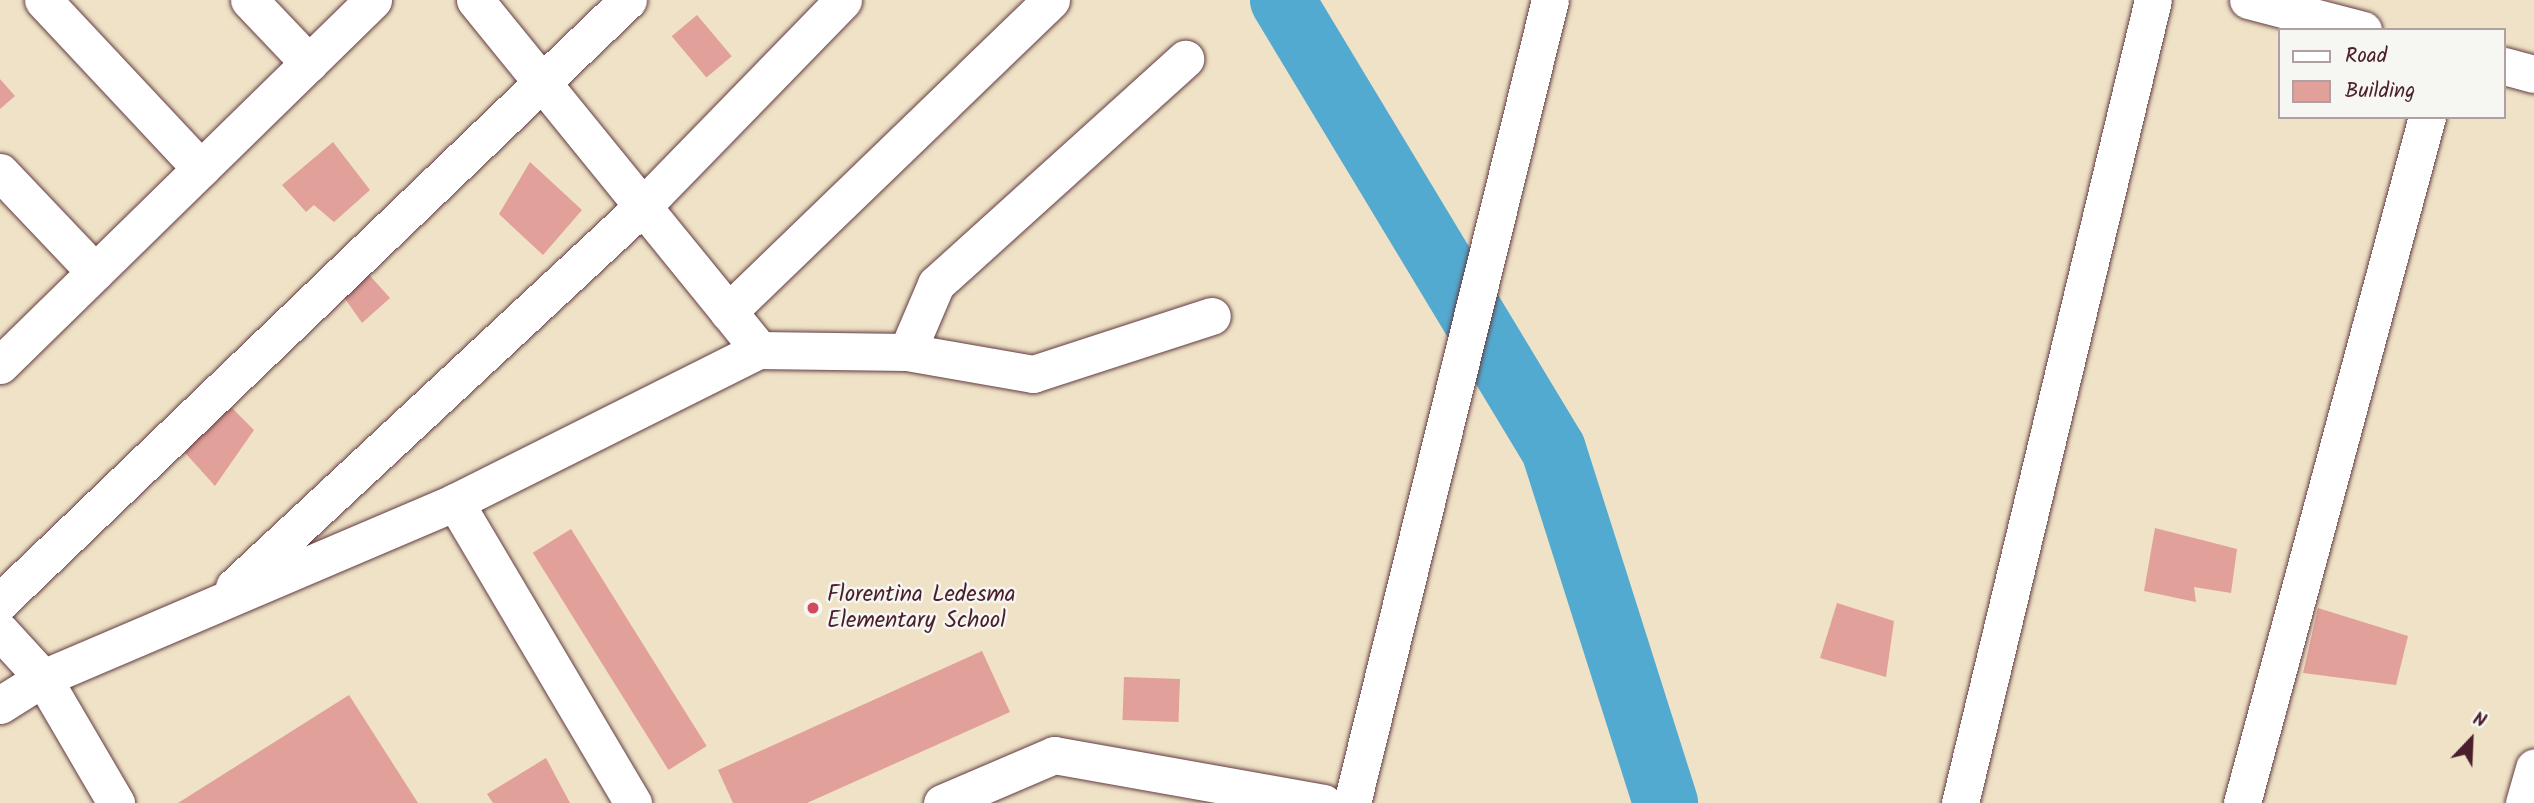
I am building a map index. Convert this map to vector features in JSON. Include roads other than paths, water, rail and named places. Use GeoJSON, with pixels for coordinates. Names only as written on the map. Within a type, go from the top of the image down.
{"type":"FeatureCollection","features":[{"type":"Feature","properties":{"kind":"street"},"geometry":{"type":"LineString","coordinates":[[43,0],[201,169]]}},
{"type":"Feature","properties":{"kind":"street"},"geometry":{"type":"LineString","coordinates":[[249,0],[309,63]]}},
{"type":"Feature","properties":{"kind":"street"},"geometry":{"type":"LineString","coordinates":[[0,365],[373,0]]}},
{"type":"Feature","properties":{"kind":"street"},"geometry":{"type":"LineString","coordinates":[[475,0],[759,350]]}},
{"type":"Feature","properties":{"kind":"street"},"geometry":{"type":"LineString","coordinates":[[0,602],[628,0]]}},
{"type":"Feature","properties":{"kind":"street"},"geometry":{"type":"LineString","coordinates":[[215,604],[643,206],[843,0]]}},
{"type":"Feature","properties":{"kind":"street"},"geometry":{"type":"LineString","coordinates":[[728,312],[1051,0]]}},
{"type":"Feature","properties":{"kind":"street"},"geometry":{"type":"LineString","coordinates":[[1353,803],[1550,0]]}},
{"type":"Feature","properties":{"kind":"street"},"geometry":{"type":"LineString","coordinates":[[1960,803],[2153,0]]}},
{"type":"Feature","properties":{"kind":"street"},"geometry":{"type":"LineString","coordinates":[[2248,0],[2354,28]]}},
{"type":"Feature","properties":{"kind":"street"},"geometry":{"type":"LineString","coordinates":[[907,352],[936,284],[1185,59]]}},
{"type":"Feature","properties":{"kind":"street"},"geometry":{"type":"LineString","coordinates":[[2506,67],[2534,74]]}},
{"type":"Feature","properties":{"kind":"street"},"geometry":{"type":"LineString","coordinates":[[2242,803],[2426,119]]}},
{"type":"Feature","properties":{"kind":"street"},"geometry":{"type":"LineString","coordinates":[[0,172],[95,272]]}},
{"type":"Feature","properties":{"kind":"street"},"geometry":{"type":"LineString","coordinates":[[0,705],[43,678],[455,502],[759,350],[907,352],[1033,374],[1212,316]]}},
{"type":"Feature","properties":{"kind":"street"},"geometry":{"type":"LineString","coordinates":[[455,502],[633,803]]}},
{"type":"Feature","properties":{"kind":"street"},"geometry":{"type":"LineString","coordinates":[[0,631],[43,678],[116,803]]}},
{"type":"Feature","properties":{"kind":"street"},"geometry":{"type":"LineString","coordinates":[[942,803],[1054,755],[1324,803]]}},
{"type":"Feature","properties":{"kind":"street"},"geometry":{"type":"LineString","coordinates":[[2524,803],[2534,767]]}},
{"type":"Feature","properties":{"kind":"waterway"},"geometry":{"type":"LineString","coordinates":[[1282,0],[1553,449],[1665,803]]}},
{"type":"Feature","properties":{"kind":"place","name":"Florentina Ledesma Elementary School"},"geometry":{"type":"Point","coordinates":[813,608]}}]}
